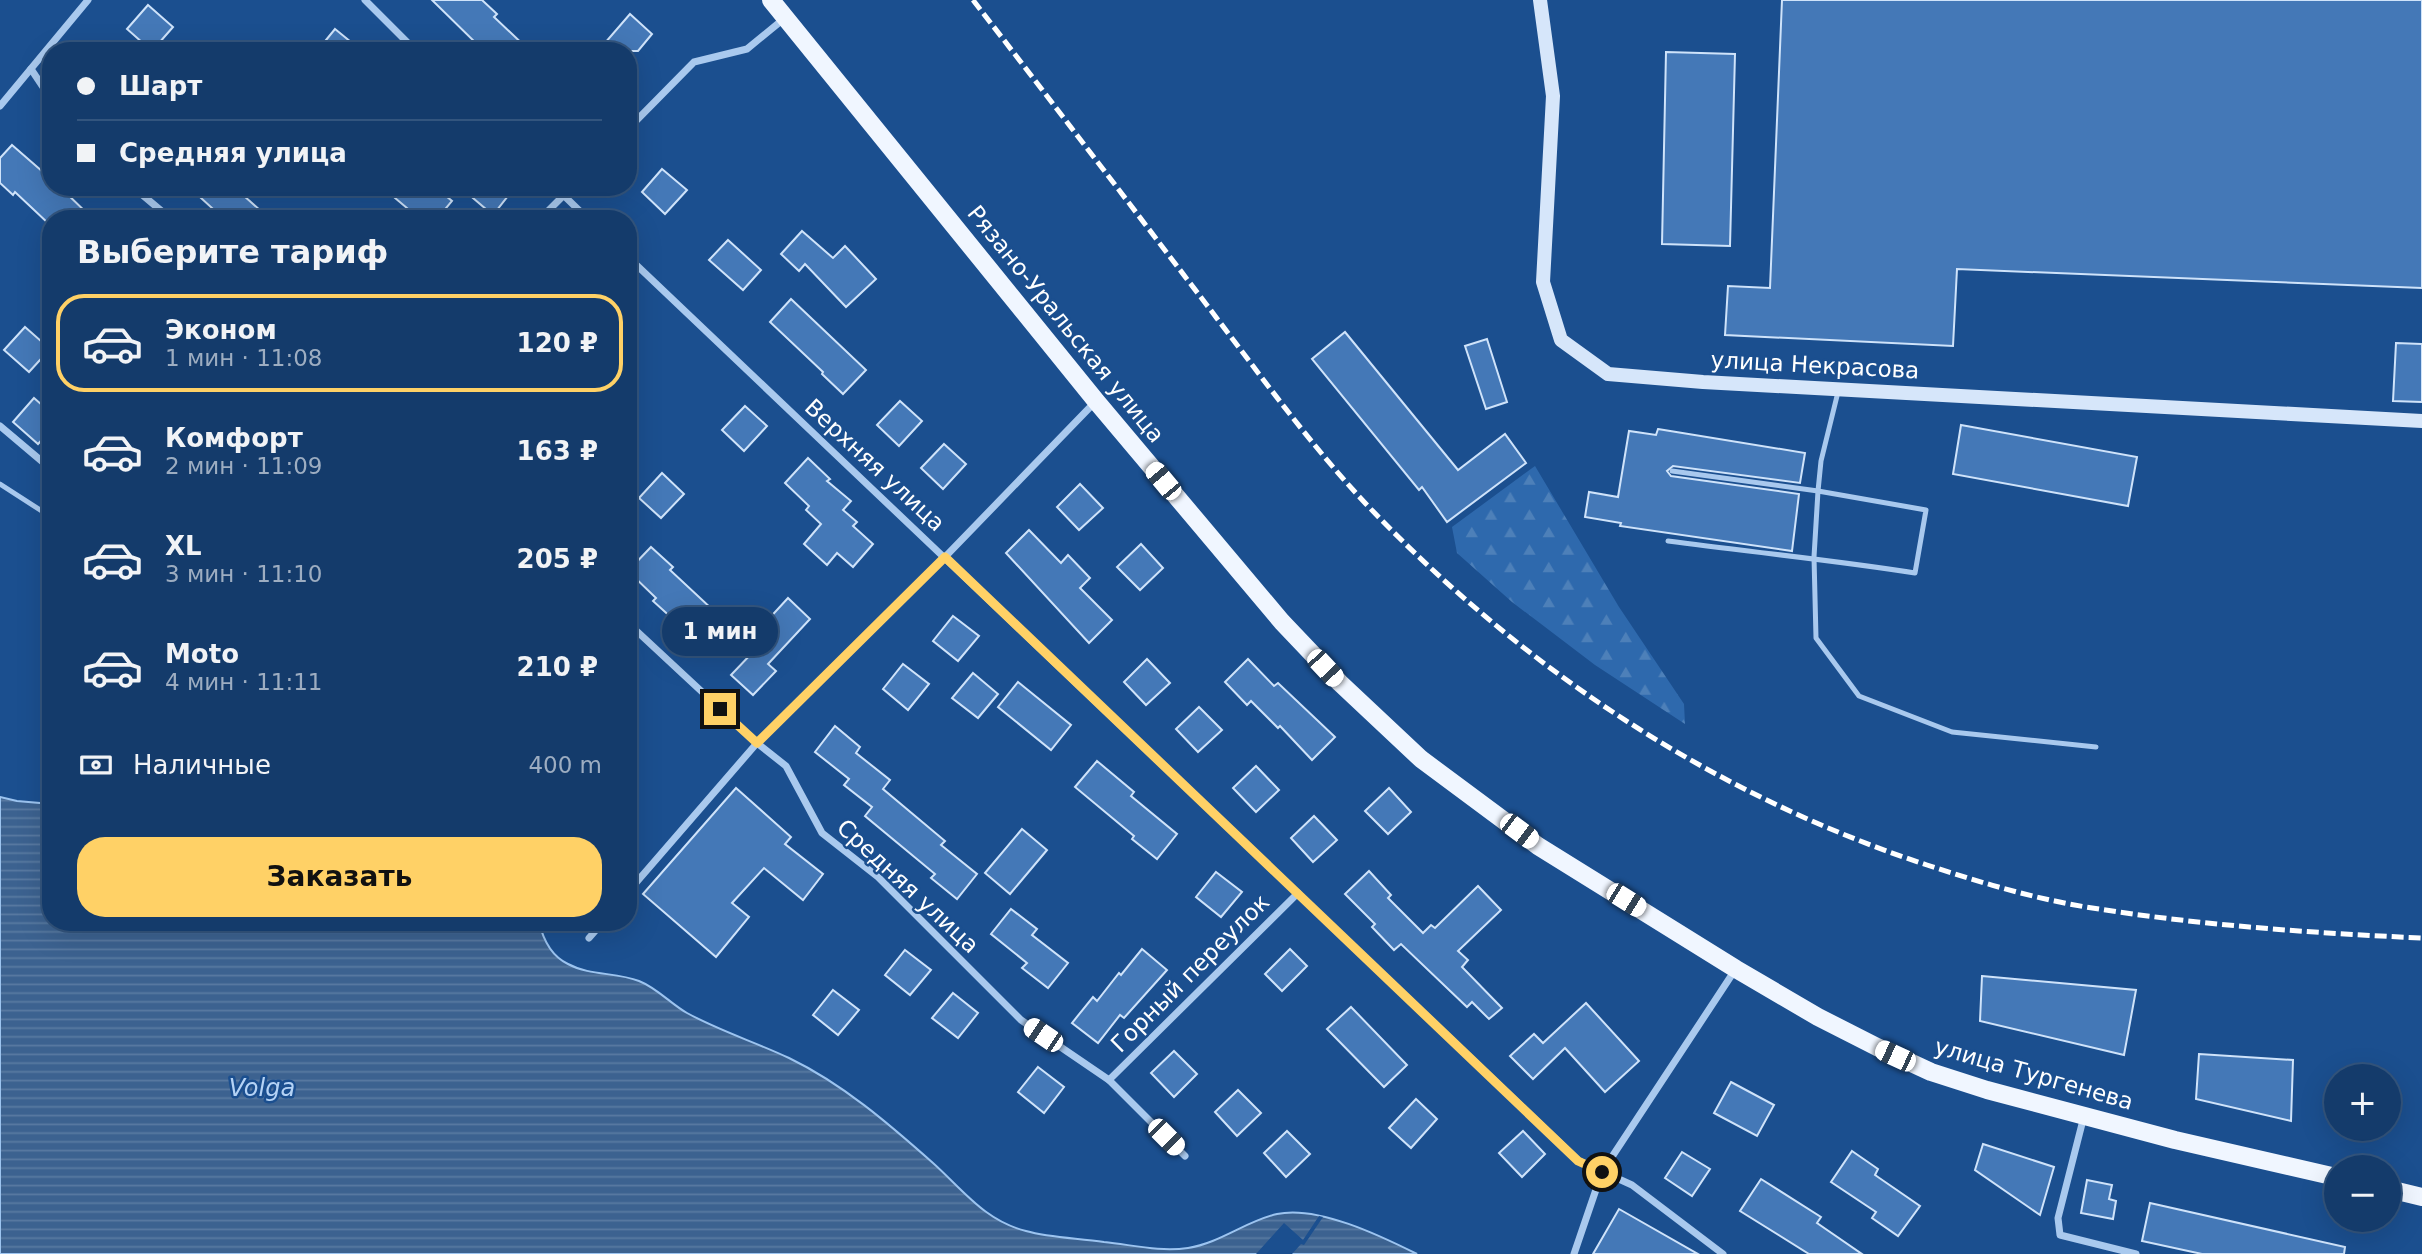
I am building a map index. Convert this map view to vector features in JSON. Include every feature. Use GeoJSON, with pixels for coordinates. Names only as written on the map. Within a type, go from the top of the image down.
{"type":"FeatureCollection","features":[{"type":"Feature","properties":{"kind":"main road","name":"Рязано-Уральская улица"},"geometry":{"type":"LineString","coordinates":[[771,0],[1096,401],[1282,622],[1340,683],[1421,759],[1538,846],[1736,969]]}},
{"type":"Feature","properties":{"kind":"main road","name":"улица Тургенева"},"geometry":{"type":"LineString","coordinates":[[1736,969],[1818,1017],[1931,1072],[1987,1090],[2175,1140],[2324,1174]]}},
{"type":"Feature","properties":{"kind":"main road"},"geometry":{"type":"LineString","coordinates":[[2401,1192],[2422,1197]]}},
{"type":"Feature","properties":{"kind":"street"},"geometry":{"type":"LineString","coordinates":[[53,42],[88,0]]}},
{"type":"Feature","properties":{"kind":"street"},"geometry":{"type":"LineString","coordinates":[[365,0],[407,42]]}},
{"type":"Feature","properties":{"kind":"street","name":"улица Некрасова"},"geometry":{"type":"LineString","coordinates":[[1539,0],[1553,96],[1543,282],[1561,340],[1608,374],[2422,421]]}},
{"type":"Feature","properties":{"kind":"street"},"geometry":{"type":"LineString","coordinates":[[637,121],[694,62],[747,49],[786,18]]}},
{"type":"Feature","properties":{"kind":"street"},"geometry":{"type":"LineString","coordinates":[[0,106],[42,56]]}},
{"type":"Feature","properties":{"kind":"street"},"geometry":{"type":"LineString","coordinates":[[31,69],[42,86]]}},
{"type":"Feature","properties":{"kind":"street"},"geometry":{"type":"LineString","coordinates":[[143,196],[160,210]]}},
{"type":"Feature","properties":{"kind":"street"},"geometry":{"type":"LineString","coordinates":[[549,210],[564,196],[579,210]]}},
{"type":"Feature","properties":{"kind":"street","name":"Верхняя улица"},"geometry":{"type":"LineString","coordinates":[[637,266],[1578,1161],[1632,1185],[1724,1254]]}},
{"type":"Feature","properties":{"kind":"street"},"geometry":{"type":"LineString","coordinates":[[637,882],[757,743],[945,557],[1096,401]]}},
{"type":"Feature","properties":{"kind":"street"},"geometry":{"type":"LineString","coordinates":[[0,426],[42,461]]}},
{"type":"Feature","properties":{"kind":"street","name":"Средняя улица"},"geometry":{"type":"LineString","coordinates":[[637,631],[757,743],[786,766],[821,833],[878,877],[1021,1020],[1109,1080],[1185,1156]]}},
{"type":"Feature","properties":{"kind":"street","name":"Горный переулок"},"geometry":{"type":"LineString","coordinates":[[1109,1080],[1297,893]]}},
{"type":"Feature","properties":{"kind":"street"},"geometry":{"type":"LineString","coordinates":[[589,938],[595,931]]}},
{"type":"Feature","properties":{"kind":"street"},"geometry":{"type":"LineString","coordinates":[[1574,1254],[1602,1172],[1736,969]]}},
{"type":"Feature","properties":{"kind":"street"},"geometry":{"type":"LineString","coordinates":[[2084,1116],[2058,1219],[2060,1235],[2136,1254]]}},
{"type":"Feature","properties":{"kind":"lane"},"geometry":{"type":"LineString","coordinates":[[1839,388],[1821,461],[1818,491],[1814,557],[1816,638],[1859,696],[1952,732],[2096,747]]}},
{"type":"Feature","properties":{"kind":"lane"},"geometry":{"type":"LineString","coordinates":[[1668,541],[1790,558],[1814,557],[1915,573],[1926,510],[1818,491],[1672,471]]}},
{"type":"Feature","properties":{"kind":"lane"},"geometry":{"type":"LineString","coordinates":[[0,484],[42,511]]}},
{"type":"Feature","properties":{"kind":"green space"},"geometry":{"type":"Polygon","coordinates":[[[1535,466],[1619,607],[1684,704],[1685,724],[1595,665],[1512,602],[1457,553],[1452,527],[1535,466]]]}},
{"type":"Feature","properties":{"kind":"water","name":"Volga"},"geometry":{"type":"Polygon","coordinates":[[[0,797],[42,803],[42,931],[542,931],[549,946],[562,961],[576,968],[639,981],[687,1013],[809,1068],[865,1106],[933,1163],[975,1203],[1011,1226],[1055,1237],[1177,1249],[1211,1242],[1266,1217],[1293,1212],[1348,1224],[1417,1254],[0,1254],[0,797]]]}},
{"type":"Feature","properties":{"kind":"pier"},"geometry":{"type":"Polygon","coordinates":[[[1319,1216],[1323,1217],[1304,1245],[1301,1244],[1292,1254],[1256,1254],[1284,1223],[1303,1240],[1319,1216]]]}},
{"type":"Feature","properties":{"kind":"building"},"geometry":{"type":"Polygon","coordinates":[[[432,0],[482,0],[497,14],[494,17],[520,42],[475,42],[432,0]]]}},
{"type":"Feature","properties":{"kind":"building"},"geometry":{"type":"Polygon","coordinates":[[[1782,0],[2422,0],[2422,288],[1957,269],[1953,346],[1725,335],[1728,286],[1770,288],[1782,0]]]}},
{"type":"Feature","properties":{"kind":"building"},"geometry":{"type":"Polygon","coordinates":[[[148,5],[173,27],[160,42],[142,42],[127,29],[148,5]]]}},
{"type":"Feature","properties":{"kind":"building"},"geometry":{"type":"Polygon","coordinates":[[[630,14],[652,34],[638,51],[637,42],[606,42],[630,14]]]}},
{"type":"Feature","properties":{"kind":"building"},"geometry":{"type":"Polygon","coordinates":[[[335,29],[351,42],[324,42],[335,29]]]}},
{"type":"Feature","properties":{"kind":"building"},"geometry":{"type":"Polygon","coordinates":[[[1666,52],[1735,54],[1730,246],[1662,244],[1666,52]]]}},
{"type":"Feature","properties":{"kind":"building"},"geometry":{"type":"Polygon","coordinates":[[[12,145],[42,171],[42,196],[69,196],[84,210],[42,210],[42,217],[15,192],[13,195],[0,183],[0,158],[12,145]]]}},
{"type":"Feature","properties":{"kind":"building"},"geometry":{"type":"Polygon","coordinates":[[[662,169],[687,190],[665,214],[642,192],[662,169]]]}},
{"type":"Feature","properties":{"kind":"building"},"geometry":{"type":"Polygon","coordinates":[[[199,196],[244,196],[260,210],[214,210],[199,196]]]}},
{"type":"Feature","properties":{"kind":"building"},"geometry":{"type":"Polygon","coordinates":[[[393,196],[446,196],[452,201],[444,210],[409,210],[393,196]]]}},
{"type":"Feature","properties":{"kind":"building"},"geometry":{"type":"Polygon","coordinates":[[[471,196],[508,196],[497,210],[487,210],[471,196]]]}},
{"type":"Feature","properties":{"kind":"building"},"geometry":{"type":"Polygon","coordinates":[[[802,231],[833,258],[845,246],[876,279],[846,307],[805,264],[799,271],[781,254],[802,231]]]}},
{"type":"Feature","properties":{"kind":"building"},"geometry":{"type":"Polygon","coordinates":[[[728,240],[761,270],[743,290],[709,260],[728,240]]]}},
{"type":"Feature","properties":{"kind":"building"},"geometry":{"type":"Polygon","coordinates":[[[791,299],[866,370],[843,394],[770,322],[791,299]]]}},
{"type":"Feature","properties":{"kind":"building"},"geometry":{"type":"Polygon","coordinates":[[[25,327],[42,342],[42,358],[29,372],[4,350],[25,327]]]}},
{"type":"Feature","properties":{"kind":"building"},"geometry":{"type":"Polygon","coordinates":[[[1345,332],[1458,470],[1505,434],[1526,463],[1447,522],[1422,487],[1419,490],[1312,359],[1345,332]]]}},
{"type":"Feature","properties":{"kind":"building"},"geometry":{"type":"Polygon","coordinates":[[[1487,339],[1507,402],[1486,409],[1465,346],[1487,339]]]}},
{"type":"Feature","properties":{"kind":"building"},"geometry":{"type":"Polygon","coordinates":[[[2396,343],[2422,344],[2422,402],[2393,401],[2396,343]]]}},
{"type":"Feature","properties":{"kind":"building"},"geometry":{"type":"Polygon","coordinates":[[[34,398],[42,405],[42,440],[38,444],[13,422],[34,398]]]}},
{"type":"Feature","properties":{"kind":"building"},"geometry":{"type":"Polygon","coordinates":[[[900,401],[922,421],[899,446],[877,425],[900,401]]]}},
{"type":"Feature","properties":{"kind":"building"},"geometry":{"type":"Polygon","coordinates":[[[745,406],[767,426],[744,451],[722,430],[745,406]]]}},
{"type":"Feature","properties":{"kind":"building"},"geometry":{"type":"Polygon","coordinates":[[[1961,425],[2137,457],[2128,506],[1953,474],[1961,425]]]}},
{"type":"Feature","properties":{"kind":"building"},"geometry":{"type":"Polygon","coordinates":[[[1658,429],[1805,453],[1800,483],[1673,466],[1667,471],[1671,476],[1799,494],[1792,551],[1620,526],[1621,523],[1585,517],[1589,492],[1618,497],[1629,431],[1656,435],[1658,429]]]}},
{"type":"Feature","properties":{"kind":"building"},"geometry":{"type":"Polygon","coordinates":[[[944,444],[966,464],[943,489],[921,468],[944,444]]]}},
{"type":"Feature","properties":{"kind":"building"},"geometry":{"type":"Polygon","coordinates":[[[808,458],[830,479],[827,481],[851,501],[843,510],[857,522],[853,526],[873,544],[853,567],[837,553],[827,565],[804,544],[821,524],[806,510],[809,506],[785,483],[808,458]]]}},
{"type":"Feature","properties":{"kind":"building"},"geometry":{"type":"Polygon","coordinates":[[[662,473],[684,494],[661,518],[639,498],[662,473]]]}},
{"type":"Feature","properties":{"kind":"building"},"geometry":{"type":"Polygon","coordinates":[[[1080,484],[1103,508],[1079,530],[1057,507],[1080,484]]]}},
{"type":"Feature","properties":{"kind":"building"},"geometry":{"type":"Polygon","coordinates":[[[1029,530],[1061,563],[1068,555],[1090,578],[1080,588],[1112,620],[1089,643],[1006,553],[1029,530]]]}},
{"type":"Feature","properties":{"kind":"building"},"geometry":{"type":"Polygon","coordinates":[[[1141,544],[1163,568],[1140,590],[1117,567],[1141,544]]]}},
{"type":"Feature","properties":{"kind":"building"},"geometry":{"type":"Polygon","coordinates":[[[651,547],[673,567],[670,570],[728,624],[705,648],[653,601],[656,598],[637,580],[637,562],[651,547]]]}},
{"type":"Feature","properties":{"kind":"building"},"geometry":{"type":"Polygon","coordinates":[[[788,598],[810,619],[768,664],[776,671],[753,695],[731,675],[773,631],[765,623],[788,598]]]}},
{"type":"Feature","properties":{"kind":"building"},"geometry":{"type":"Polygon","coordinates":[[[953,616],[979,636],[958,661],[933,641],[953,616]]]}},
{"type":"Feature","properties":{"kind":"building"},"geometry":{"type":"Polygon","coordinates":[[[1147,659],[1170,683],[1146,705],[1124,682],[1147,659]]]}},
{"type":"Feature","properties":{"kind":"building"},"geometry":{"type":"Polygon","coordinates":[[[1248,659],[1274,686],[1278,683],[1335,737],[1312,760],[1280,726],[1278,728],[1251,701],[1247,705],[1225,682],[1248,659]]]}},
{"type":"Feature","properties":{"kind":"building"},"geometry":{"type":"Polygon","coordinates":[[[903,664],[929,684],[908,710],[883,689],[903,664]]]}},
{"type":"Feature","properties":{"kind":"building"},"geometry":{"type":"Polygon","coordinates":[[[973,673],[998,694],[978,718],[952,698],[973,673]]]}},
{"type":"Feature","properties":{"kind":"building"},"geometry":{"type":"Polygon","coordinates":[[[1018,682],[1071,725],[1051,750],[998,707],[1018,682]]]}},
{"type":"Feature","properties":{"kind":"building"},"geometry":{"type":"Polygon","coordinates":[[[1199,707],[1222,730],[1198,752],[1176,729],[1199,707]]]}},
{"type":"Feature","properties":{"kind":"building"},"geometry":{"type":"Polygon","coordinates":[[[835,726],[860,747],[856,753],[890,780],[883,789],[945,841],[941,845],[977,874],[957,899],[931,878],[935,874],[865,816],[872,807],[844,785],[849,779],[815,752],[835,726]]]}},
{"type":"Feature","properties":{"kind":"building"},"geometry":{"type":"Polygon","coordinates":[[[1097,761],[1134,792],[1131,796],[1177,834],[1157,859],[1132,839],[1134,836],[1075,787],[1097,761]]]}},
{"type":"Feature","properties":{"kind":"building"},"geometry":{"type":"Polygon","coordinates":[[[1256,766],[1279,790],[1256,812],[1233,788],[1256,766]]]}},
{"type":"Feature","properties":{"kind":"building"},"geometry":{"type":"Polygon","coordinates":[[[736,788],[791,837],[785,844],[823,874],[803,900],[764,868],[732,903],[749,917],[716,957],[643,894],[736,788]]]}},
{"type":"Feature","properties":{"kind":"building"},"geometry":{"type":"Polygon","coordinates":[[[1389,788],[1411,812],[1388,834],[1365,811],[1389,788]]]}},
{"type":"Feature","properties":{"kind":"building"},"geometry":{"type":"Polygon","coordinates":[[[1314,816],[1337,840],[1313,862],[1291,838],[1314,816]]]}},
{"type":"Feature","properties":{"kind":"building"},"geometry":{"type":"Polygon","coordinates":[[[1022,829],[1047,850],[1010,894],[985,873],[1022,829]]]}},
{"type":"Feature","properties":{"kind":"building"},"geometry":{"type":"Polygon","coordinates":[[[1369,871],[1391,895],[1388,898],[1423,933],[1431,925],[1435,928],[1478,886],[1501,910],[1458,951],[1468,960],[1462,967],[1502,1008],[1489,1019],[1472,1002],[1467,1007],[1401,944],[1394,950],[1372,927],[1375,924],[1345,894],[1369,871]]]}},
{"type":"Feature","properties":{"kind":"building"},"geometry":{"type":"Polygon","coordinates":[[[1216,872],[1242,892],[1221,917],[1196,897],[1216,872]]]}},
{"type":"Feature","properties":{"kind":"building"},"geometry":{"type":"Polygon","coordinates":[[[1011,909],[1037,929],[1032,935],[1068,963],[1048,988],[1022,968],[1027,963],[991,934],[1011,909]]]}},
{"type":"Feature","properties":{"kind":"building"},"geometry":{"type":"Polygon","coordinates":[[[1142,949],[1167,970],[1124,1018],[1120,1015],[1098,1043],[1072,1023],[1093,997],[1097,1001],[1142,949]]]}},
{"type":"Feature","properties":{"kind":"building"},"geometry":{"type":"Polygon","coordinates":[[[1290,949],[1307,966],[1282,991],[1265,974],[1290,949]]]}},
{"type":"Feature","properties":{"kind":"building"},"geometry":{"type":"Polygon","coordinates":[[[905,950],[931,970],[910,995],[885,975],[905,950]]]}},
{"type":"Feature","properties":{"kind":"building"},"geometry":{"type":"Polygon","coordinates":[[[1982,976],[2136,990],[2124,1055],[1980,1021],[1982,976]]]}},
{"type":"Feature","properties":{"kind":"building"},"geometry":{"type":"Polygon","coordinates":[[[833,990],[859,1010],[838,1035],[813,1015],[833,990]]]}},
{"type":"Feature","properties":{"kind":"building"},"geometry":{"type":"Polygon","coordinates":[[[953,993],[978,1013],[958,1038],[932,1018],[953,993]]]}},
{"type":"Feature","properties":{"kind":"building"},"geometry":{"type":"Polygon","coordinates":[[[1586,1003],[1639,1061],[1605,1092],[1565,1048],[1533,1079],[1510,1056],[1534,1034],[1543,1043],[1586,1003]]]}},
{"type":"Feature","properties":{"kind":"building"},"geometry":{"type":"Polygon","coordinates":[[[1351,1007],[1407,1065],[1384,1087],[1327,1029],[1351,1007]]]}},
{"type":"Feature","properties":{"kind":"building"},"geometry":{"type":"Polygon","coordinates":[[[1174,1051],[1197,1074],[1174,1097],[1151,1073],[1174,1051]]]}},
{"type":"Feature","properties":{"kind":"building"},"geometry":{"type":"Polygon","coordinates":[[[2199,1054],[2293,1060],[2291,1121],[2196,1099],[2199,1054]]]}},
{"type":"Feature","properties":{"kind":"building"},"geometry":{"type":"Polygon","coordinates":[[[1038,1067],[1064,1087],[1044,1113],[1018,1092],[1038,1067]]]}},
{"type":"Feature","properties":{"kind":"building"},"geometry":{"type":"Polygon","coordinates":[[[1731,1082],[1774,1105],[1757,1136],[1714,1113],[1731,1082]]]}},
{"type":"Feature","properties":{"kind":"building"},"geometry":{"type":"Polygon","coordinates":[[[1238,1090],[1261,1113],[1237,1136],[1215,1112],[1238,1090]]]}},
{"type":"Feature","properties":{"kind":"building"},"geometry":{"type":"Polygon","coordinates":[[[1416,1099],[1437,1119],[1411,1148],[1389,1128],[1416,1099]]]}},
{"type":"Feature","properties":{"kind":"building"},"geometry":{"type":"Polygon","coordinates":[[[1287,1131],[1310,1154],[1286,1177],[1264,1153],[1287,1131]]]}},
{"type":"Feature","properties":{"kind":"building"},"geometry":{"type":"Polygon","coordinates":[[[1523,1131],[1545,1154],[1522,1177],[1499,1153],[1523,1131]]]}},
{"type":"Feature","properties":{"kind":"building"},"geometry":{"type":"Polygon","coordinates":[[[1983,1144],[2054,1167],[2040,1215],[1975,1170],[1983,1144]]]}},
{"type":"Feature","properties":{"kind":"building"},"geometry":{"type":"Polygon","coordinates":[[[1852,1151],[1878,1169],[1875,1175],[1920,1206],[1898,1236],[1872,1218],[1876,1212],[1831,1182],[1852,1151]]]}},
{"type":"Feature","properties":{"kind":"building"},"geometry":{"type":"Polygon","coordinates":[[[1682,1152],[1710,1169],[1692,1196],[1665,1178],[1682,1152]]]}},
{"type":"Feature","properties":{"kind":"building"},"geometry":{"type":"Polygon","coordinates":[[[1761,1179],[1821,1217],[1817,1223],[1862,1254],[1809,1254],[1740,1211],[1761,1179]]]}},
{"type":"Feature","properties":{"kind":"building"},"geometry":{"type":"Polygon","coordinates":[[[2087,1180],[2112,1185],[2109,1199],[2116,1201],[2113,1219],[2081,1213],[2087,1180]]]}},
{"type":"Feature","properties":{"kind":"building"},"geometry":{"type":"Polygon","coordinates":[[[2150,1203],[2345,1247],[2344,1254],[2202,1254],[2142,1241],[2150,1203]]]}},
{"type":"Feature","properties":{"kind":"building"},"geometry":{"type":"Polygon","coordinates":[[[1619,1209],[1698,1254],[1593,1254],[1619,1209]]]}},
{"type":"Feature","properties":{"kind":"railway"},"geometry":{"type":"LineString","coordinates":[[973,0],[1284,406],[1366,504],[1426,564],[1489,620],[1555,672],[1624,719],[1696,763],[1770,802],[1847,836],[1927,865],[2006,889],[2086,907],[2170,919],[2296,931],[2422,938]]}},
{"type":"Feature","properties":{"kind":"route"},"geometry":{"type":"LineString","coordinates":[[720,709],[757,743],[945,557],[1578,1161],[1602,1172]]}}]}
